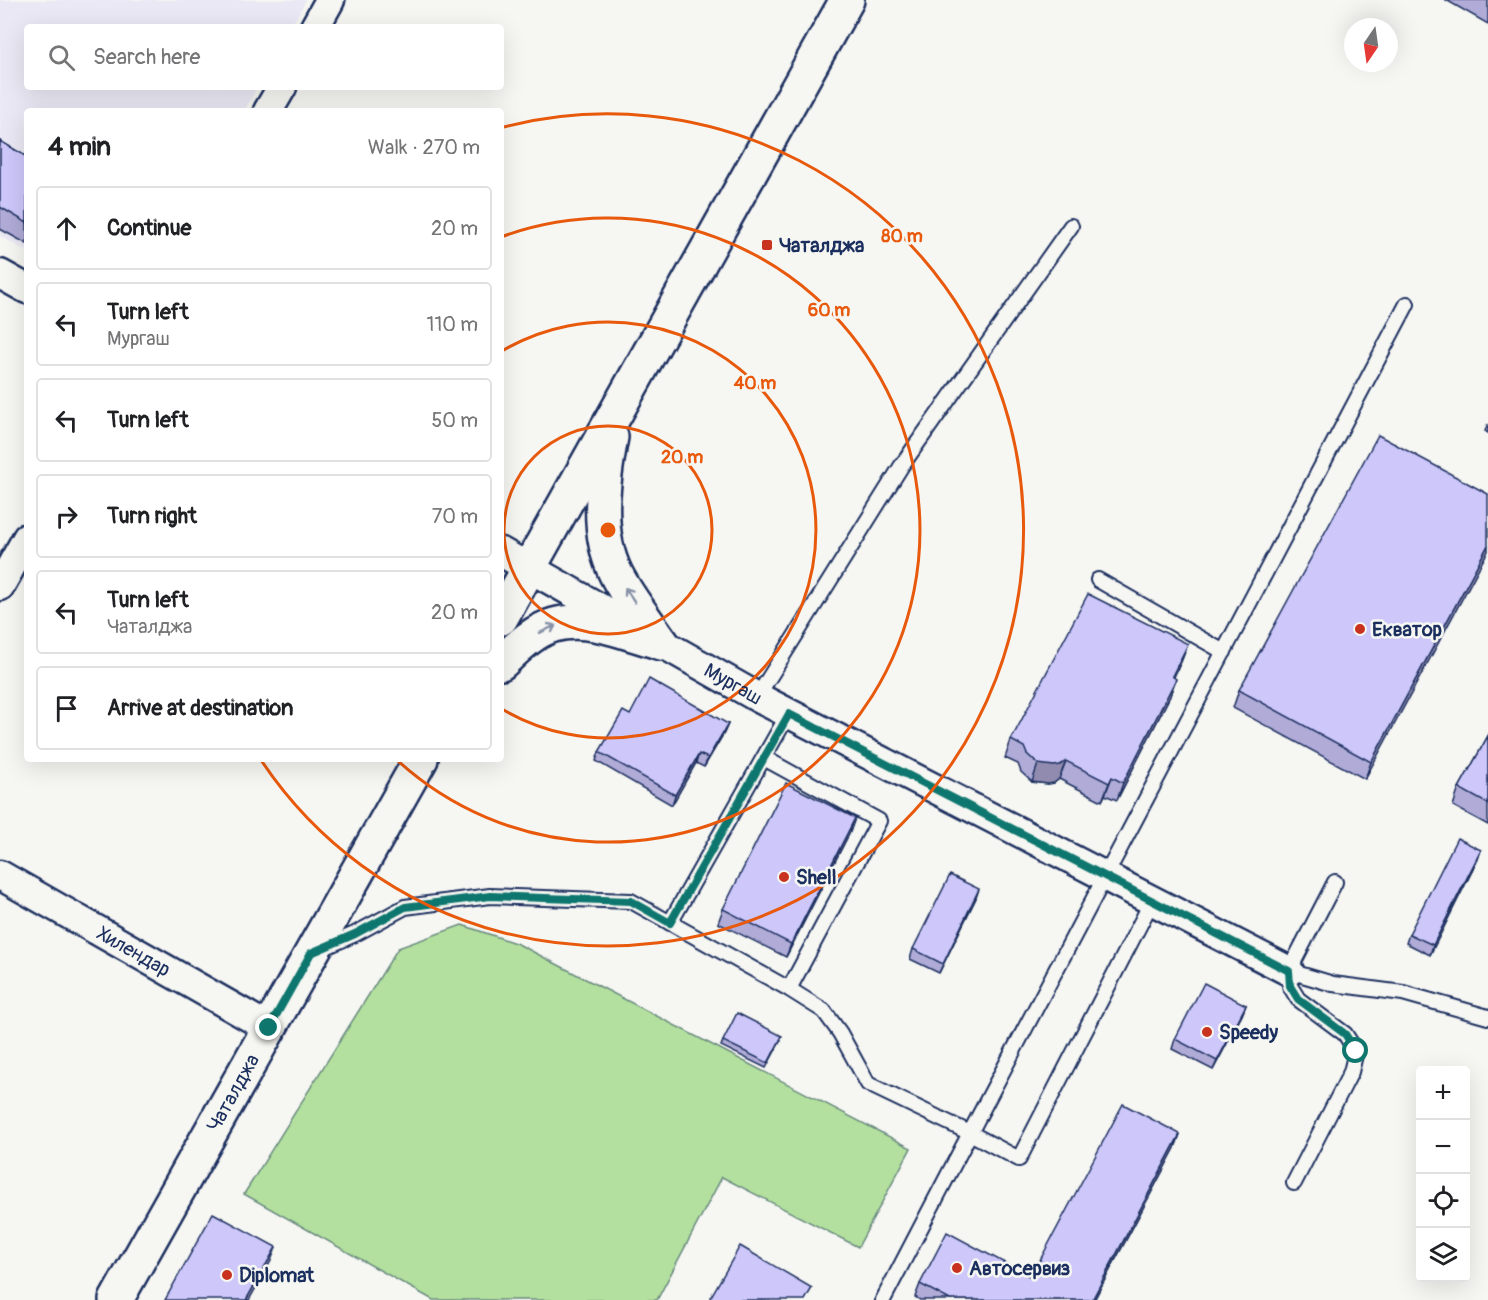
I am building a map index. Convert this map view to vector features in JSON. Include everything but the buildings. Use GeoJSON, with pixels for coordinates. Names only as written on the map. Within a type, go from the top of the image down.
{"type":"FeatureCollection","features":[{"type":"Feature","properties":{"kind":"main road"},"geometry":{"type":"LineString","coordinates":[[504,613],[847,0]]}},
{"type":"Feature","properties":{"kind":"main road"},"geometry":{"type":"LineString","coordinates":[[614,418],[603,502],[604,534],[608,555],[616,574],[662,643]]}},
{"type":"Feature","properties":{"kind":"main road"},"geometry":{"type":"LineString","coordinates":[[504,660],[522,643],[552,625],[570,622],[594,624],[662,643]]}},
{"type":"Feature","properties":{"kind":"main road","name":"Чаталджа"},"geometry":{"type":"LineString","coordinates":[[116,1300],[419,762]]}},
{"type":"Feature","properties":{"kind":"street"},"geometry":{"type":"LineString","coordinates":[[317,24],[330,0]]}},
{"type":"Feature","properties":{"kind":"street"},"geometry":{"type":"LineString","coordinates":[[270,108],[280,90]]}},
{"type":"Feature","properties":{"kind":"street"},"geometry":{"type":"LineString","coordinates":[[0,274],[24,287]]}},
{"type":"Feature","properties":{"kind":"street"},"geometry":{"type":"LineString","coordinates":[[0,586],[24,543]]}},
{"type":"Feature","properties":{"kind":"street","name":"Мургаш"},"geometry":{"type":"LineString","coordinates":[[504,554],[789,714],[1289,971]]}},
{"type":"Feature","properties":{"kind":"street","name":"Хилендар"},"geometry":{"type":"LineString","coordinates":[[0,875],[269,1028]]}},
{"type":"Feature","properties":{"kind":"lane"},"geometry":{"type":"LineString","coordinates":[[758,697],[902,465],[1071,226]]}},
{"type":"Feature","properties":{"kind":"lane"},"geometry":{"type":"LineString","coordinates":[[883,1300],[1407,304]]}},
{"type":"Feature","properties":{"kind":"lane"},"geometry":{"type":"LineString","coordinates":[[1098,580],[1224,652]]}},
{"type":"Feature","properties":{"kind":"lane"},"geometry":{"type":"LineString","coordinates":[[670,923],[789,714]]}},
{"type":"Feature","properties":{"kind":"lane"},"geometry":{"type":"LineString","coordinates":[[764,758],[879,821],[789,989]]}},
{"type":"Feature","properties":{"kind":"lane"},"geometry":{"type":"LineString","coordinates":[[1294,1183],[1351,1072],[1356,1051],[1345,1034],[1298,999],[1290,986],[1289,971],[1335,882]]}},
{"type":"Feature","properties":{"kind":"lane"},"geometry":{"type":"LineString","coordinates":[[311,953],[355,934],[405,907],[490,896],[631,901],[824,1011],[840,1033],[868,1084],[970,1133],[1019,1160],[1152,901]]}},
{"type":"Feature","properties":{"kind":"lane"},"geometry":{"type":"LineString","coordinates":[[1289,971],[1333,984],[1403,993],[1488,1017]]}},
{"type":"Feature","properties":{"kind":"shaded area"},"geometry":{"type":"Polygon","coordinates":[[[0,0],[306,0],[293,24],[24,24],[24,90],[255,90],[246,108],[24,108],[24,249],[0,236],[0,0]]]}},
{"type":"Feature","properties":{"kind":"green space"},"geometry":{"type":"Polygon","coordinates":[[[462,925],[518,944],[911,1148],[858,1247],[722,1177],[657,1300],[433,1300],[244,1194],[398,948],[462,925]]]}},
{"type":"Feature","properties":{"kind":"place","name":"Чаталджа"},"geometry":{"type":"Point","coordinates":[767,245]}},
{"type":"Feature","properties":{"kind":"place","name":"Екватор"},"geometry":{"type":"Point","coordinates":[1360,629]}},
{"type":"Feature","properties":{"kind":"place","name":"Shell"},"geometry":{"type":"Point","coordinates":[784,877]}},
{"type":"Feature","properties":{"kind":"place","name":"Speedy"},"geometry":{"type":"Point","coordinates":[1207,1032]}},
{"type":"Feature","properties":{"kind":"place","name":"Автосервиз"},"geometry":{"type":"Point","coordinates":[957,1268]}},
{"type":"Feature","properties":{"kind":"place","name":"Diplomat"},"geometry":{"type":"Point","coordinates":[227,1275]}},
{"type":"Feature","properties":{"kind":"route"},"geometry":{"type":"LineString","coordinates":[[269,1028],[311,953],[355,934],[405,907],[490,896],[631,901],[670,923],[789,714],[1289,971],[1290,986],[1298,999],[1345,1034],[1356,1051]]}}]}
